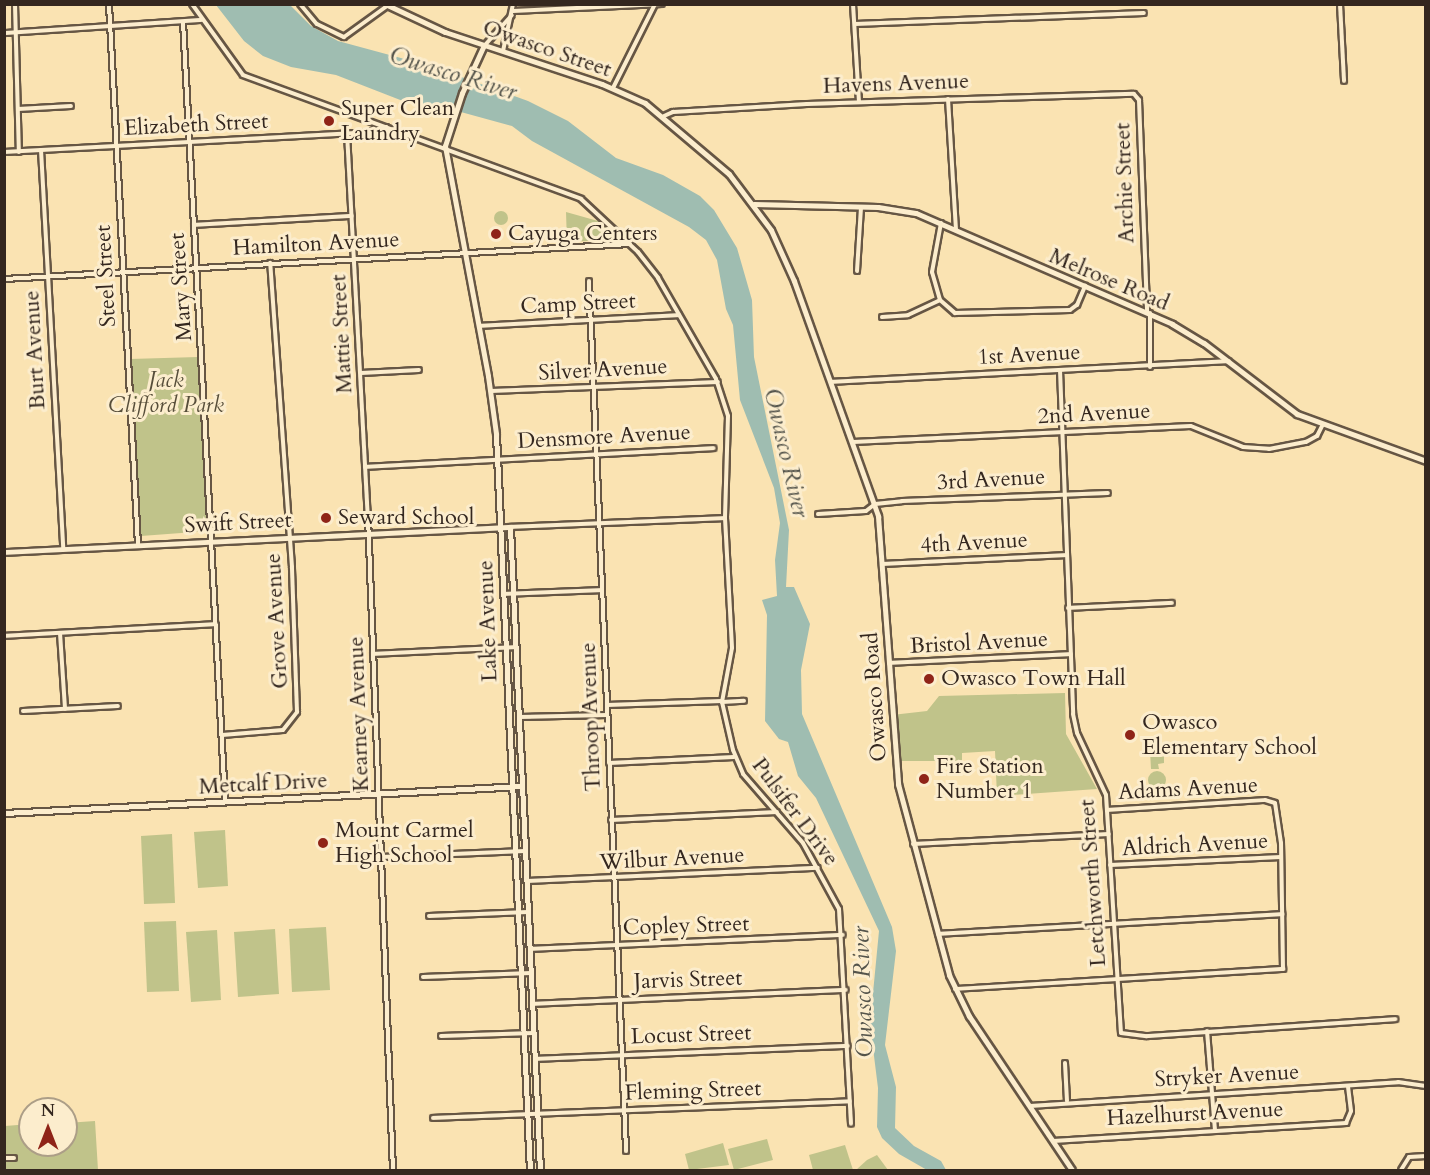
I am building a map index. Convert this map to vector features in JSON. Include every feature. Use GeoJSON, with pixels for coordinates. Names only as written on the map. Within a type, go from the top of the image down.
{"type":"FeatureCollection","features":[{"type":"Feature","properties":{"kind":"main road","name":"Owasco Street"},"geometry":{"type":"LineString","coordinates":[[386,5],[484,45],[613,88],[664,116],[716,161],[754,204]]}},
{"type":"Feature","properties":{"kind":"main road","name":"Lake Avenue"},"geometry":{"type":"LineString","coordinates":[[484,45],[451,123],[446,146],[491,391],[497,459],[525,1114],[530,1170]]}},
{"type":"Feature","properties":{"kind":"main road","name":"Melrose Road"},"geometry":{"type":"LineString","coordinates":[[754,204],[861,206],[909,211],[941,223],[1148,313],[1193,335],[1292,411],[1425,461]]}},
{"type":"Feature","properties":{"kind":"main road","name":"Owasco Road"},"geometry":{"type":"LineString","coordinates":[[754,204],[785,258],[875,504],[884,564],[896,767],[912,844],[954,989],[1072,1170]]}},
{"type":"Feature","properties":{"kind":"main road","name":"Lake Avenue"},"geometry":{"type":"LineString","coordinates":[[510,527],[540,1170]]}},
{"type":"Feature","properties":{"kind":"main road","name":"Swift Street"},"geometry":{"type":"LineString","coordinates":[[4,552],[510,527]]}},
{"type":"Feature","properties":{"kind":"main road","name":"Metcalf Drive"},"geometry":{"type":"LineString","coordinates":[[4,813],[522,786]]}},
{"type":"Feature","properties":{"kind":"street"},"geometry":{"type":"LineString","coordinates":[[15,4],[19,152]]}},
{"type":"Feature","properties":{"kind":"street","name":"Steel Street"},"geometry":{"type":"LineString","coordinates":[[109,4],[138,545]]}},
{"type":"Feature","properties":{"kind":"street","name":"Pulsifer Drive"},"geometry":{"type":"LineString","coordinates":[[192,4],[243,75],[446,146],[581,199],[630,244],[651,267],[718,382],[728,417],[725,518],[732,648],[722,701],[735,757],[749,782],[777,812],[818,868],[839,909],[843,935],[851,1124]]}},
{"type":"Feature","properties":{"kind":"street"},"geometry":{"type":"LineString","coordinates":[[300,4],[315,22],[337,34],[347,36],[386,5]]}},
{"type":"Feature","properties":{"kind":"street"},"geometry":{"type":"LineString","coordinates":[[503,51],[513,13],[513,4]]}},
{"type":"Feature","properties":{"kind":"street"},"geometry":{"type":"LineString","coordinates":[[484,45],[513,13],[662,4]]}},
{"type":"Feature","properties":{"kind":"street"},"geometry":{"type":"LineString","coordinates":[[854,4],[859,102]]}},
{"type":"Feature","properties":{"kind":"street"},"geometry":{"type":"LineString","coordinates":[[1340,4],[1344,81]]}},
{"type":"Feature","properties":{"kind":"street"},"geometry":{"type":"LineString","coordinates":[[613,88],[655,5]]}},
{"type":"Feature","properties":{"kind":"street"},"geometry":{"type":"LineString","coordinates":[[855,24],[1144,13]]}},
{"type":"Feature","properties":{"kind":"street"},"geometry":{"type":"LineString","coordinates":[[4,33],[202,20]]}},
{"type":"Feature","properties":{"kind":"street","name":"Mary Street"},"geometry":{"type":"LineString","coordinates":[[183,22],[225,802]]}},
{"type":"Feature","properties":{"kind":"street","name":"Havens Avenue"},"geometry":{"type":"LineString","coordinates":[[664,116],[673,112],[859,102],[1131,93]]}},
{"type":"Feature","properties":{"kind":"street","name":"Archie Street"},"geometry":{"type":"LineString","coordinates":[[1131,93],[1139,100],[1150,367]]}},
{"type":"Feature","properties":{"kind":"street"},"geometry":{"type":"LineString","coordinates":[[948,99],[956,230]]}},
{"type":"Feature","properties":{"kind":"street"},"geometry":{"type":"LineString","coordinates":[[18,109],[71,106]]}},
{"type":"Feature","properties":{"kind":"street","name":"Elizabeth Street"},"geometry":{"type":"LineString","coordinates":[[4,152],[347,133],[388,126]]}},
{"type":"Feature","properties":{"kind":"street","name":"Mattie Street"},"geometry":{"type":"LineString","coordinates":[[347,133],[368,533]]}},
{"type":"Feature","properties":{"kind":"street","name":"Burt Avenue"},"geometry":{"type":"LineString","coordinates":[[41,150],[63,549]]}},
{"type":"Feature","properties":{"kind":"street"},"geometry":{"type":"LineString","coordinates":[[858,271],[861,206]]}},
{"type":"Feature","properties":{"kind":"street"},"geometry":{"type":"LineString","coordinates":[[194,225],[351,216]]}},
{"type":"Feature","properties":{"kind":"street"},"geometry":{"type":"LineString","coordinates":[[941,223],[931,267],[940,300],[948,309],[964,315],[1057,311],[1076,307],[1085,286]]}},
{"type":"Feature","properties":{"kind":"street","name":"Hamilton Avenue"},"geometry":{"type":"LineString","coordinates":[[4,279],[630,244]]}},
{"type":"Feature","properties":{"kind":"street","name":"Grove Avenue"},"geometry":{"type":"LineString","coordinates":[[222,735],[283,730],[296,718],[289,537],[270,263]]}},
{"type":"Feature","properties":{"kind":"street","name":"Throop Avenue"},"geometry":{"type":"LineString","coordinates":[[589,281],[626,1151]]}},
{"type":"Feature","properties":{"kind":"street"},"geometry":{"type":"LineString","coordinates":[[882,317],[917,312],[940,300]]}},
{"type":"Feature","properties":{"kind":"street","name":"Camp Street"},"geometry":{"type":"LineString","coordinates":[[479,326],[679,315]]}},
{"type":"Feature","properties":{"kind":"street","name":"1st Avenue"},"geometry":{"type":"LineString","coordinates":[[831,382],[1150,367],[1228,361]]}},
{"type":"Feature","properties":{"kind":"street"},"geometry":{"type":"LineString","coordinates":[[361,373],[419,370]]}},
{"type":"Feature","properties":{"kind":"street","name":"Letchworth Street"},"geometry":{"type":"LineString","coordinates":[[1060,370],[1068,608],[1075,725],[1102,781],[1108,810],[1116,980],[1124,1035],[1207,1030]]}},
{"type":"Feature","properties":{"kind":"street","name":"Silver Avenue"},"geometry":{"type":"LineString","coordinates":[[491,391],[718,382]]}},
{"type":"Feature","properties":{"kind":"street","name":"2nd Avenue"},"geometry":{"type":"LineString","coordinates":[[853,442],[1196,426],[1234,444],[1261,450],[1306,442],[1317,436],[1323,424]]}},
{"type":"Feature","properties":{"kind":"street","name":"Densmore Avenue"},"geometry":{"type":"LineString","coordinates":[[365,467],[713,448]]}},
{"type":"Feature","properties":{"kind":"street","name":"3rd Avenue"},"geometry":{"type":"LineString","coordinates":[[875,504],[1108,493]]}},
{"type":"Feature","properties":{"kind":"street"},"geometry":{"type":"LineString","coordinates":[[818,514],[870,510],[875,504]]}},
{"type":"Feature","properties":{"kind":"street","name":"Swift Street"},"geometry":{"type":"LineString","coordinates":[[510,527],[725,518]]}},
{"type":"Feature","properties":{"kind":"street","name":"Kearney Avenue"},"geometry":{"type":"LineString","coordinates":[[368,533],[394,1145],[393,1170]]}},
{"type":"Feature","properties":{"kind":"street","name":"4th Avenue"},"geometry":{"type":"LineString","coordinates":[[884,564],[1066,555]]}},
{"type":"Feature","properties":{"kind":"street"},"geometry":{"type":"LineString","coordinates":[[503,594],[602,590]]}},
{"type":"Feature","properties":{"kind":"street"},"geometry":{"type":"LineString","coordinates":[[1068,608],[1172,603]]}},
{"type":"Feature","properties":{"kind":"street"},"geometry":{"type":"LineString","coordinates":[[4,636],[216,624]]}},
{"type":"Feature","properties":{"kind":"street"},"geometry":{"type":"LineString","coordinates":[[60,633],[65,709]]}},
{"type":"Feature","properties":{"kind":"street"},"geometry":{"type":"LineString","coordinates":[[373,654],[516,647]]}},
{"type":"Feature","properties":{"kind":"street","name":"Bristol Avenue"},"geometry":{"type":"LineString","coordinates":[[889,663],[1071,654]]}},
{"type":"Feature","properties":{"kind":"street"},"geometry":{"type":"LineString","coordinates":[[607,705],[744,700]]}},
{"type":"Feature","properties":{"kind":"street"},"geometry":{"type":"LineString","coordinates":[[22,711],[117,706]]}},
{"type":"Feature","properties":{"kind":"street"},"geometry":{"type":"LineString","coordinates":[[519,717],[607,715]]}},
{"type":"Feature","properties":{"kind":"street"},"geometry":{"type":"LineString","coordinates":[[609,763],[735,757]]}},
{"type":"Feature","properties":{"kind":"street","name":"Adams Avenue"},"geometry":{"type":"LineString","coordinates":[[1108,810],[1271,801]]}},
{"type":"Feature","properties":{"kind":"street","name":"Aldrich Avenue"},"geometry":{"type":"LineString","coordinates":[[1116,980],[1280,972],[1285,965],[1281,858],[1278,810],[1271,801]]}},
{"type":"Feature","properties":{"kind":"street"},"geometry":{"type":"LineString","coordinates":[[611,820],[777,812]]}},
{"type":"Feature","properties":{"kind":"street","name":"Adams Avenue"},"geometry":{"type":"LineString","coordinates":[[912,844],[1108,834]]}},
{"type":"Feature","properties":{"kind":"street"},"geometry":{"type":"LineString","coordinates":[[381,858],[525,851]]}},
{"type":"Feature","properties":{"kind":"street","name":"Aldrich Avenue"},"geometry":{"type":"LineString","coordinates":[[1110,865],[1281,858]]}},
{"type":"Feature","properties":{"kind":"street","name":"Wilbur Avenue"},"geometry":{"type":"LineString","coordinates":[[526,881],[818,868]]}},
{"type":"Feature","properties":{"kind":"street"},"geometry":{"type":"LineString","coordinates":[[429,916],[528,912]]}},
{"type":"Feature","properties":{"kind":"street"},"geometry":{"type":"LineString","coordinates":[[937,934],[1282,914]]}},
{"type":"Feature","properties":{"kind":"street","name":"Copley Street"},"geometry":{"type":"LineString","coordinates":[[530,949],[843,935]]}},
{"type":"Feature","properties":{"kind":"street"},"geometry":{"type":"LineString","coordinates":[[423,976],[531,973]]}},
{"type":"Feature","properties":{"kind":"street"},"geometry":{"type":"LineString","coordinates":[[954,989],[1116,980]]}},
{"type":"Feature","properties":{"kind":"street","name":"Jarvis Street"},"geometry":{"type":"LineString","coordinates":[[532,1004],[846,990]]}},
{"type":"Feature","properties":{"kind":"street"},"geometry":{"type":"LineString","coordinates":[[1215,1130],[1207,1030],[1395,1018]]}},
{"type":"Feature","properties":{"kind":"street"},"geometry":{"type":"LineString","coordinates":[[441,1036],[533,1033]]}},
{"type":"Feature","properties":{"kind":"street","name":"Locust Street"},"geometry":{"type":"LineString","coordinates":[[535,1059],[848,1046]]}},
{"type":"Feature","properties":{"kind":"street"},"geometry":{"type":"LineString","coordinates":[[1065,1064],[1067,1101]]}},
{"type":"Feature","properties":{"kind":"street","name":"Stryker Avenue"},"geometry":{"type":"LineString","coordinates":[[1030,1106],[1067,1101],[1398,1082],[1425,1086]]}},
{"type":"Feature","properties":{"kind":"street","name":"Hazelhurst Avenue"},"geometry":{"type":"LineString","coordinates":[[1053,1141],[1346,1123],[1350,1116],[1348,1086]]}},
{"type":"Feature","properties":{"kind":"street","name":"Fleming Street"},"geometry":{"type":"LineString","coordinates":[[433,1118],[850,1101]]}},
{"type":"Feature","properties":{"kind":"street"},"geometry":{"type":"LineString","coordinates":[[1401,1170],[1409,1157],[1425,1156]]}},
{"type":"Feature","properties":{"kind":"street"},"geometry":{"type":"LineString","coordinates":[[4,1158],[14,1158]]}},
{"type":"Feature","properties":{"kind":"green space"},"geometry":{"type":"Polygon","coordinates":[[[501,211],[506,213],[508,218],[506,223],[501,225],[496,223],[494,218],[496,213],[501,211]]]}},
{"type":"Feature","properties":{"kind":"green space"},"geometry":{"type":"Polygon","coordinates":[[[566,212],[598,221],[612,234],[609,240],[567,242],[566,212]]]}},
{"type":"Feature","properties":{"kind":"green space","name":"Jack Clifford Park"},"geometry":{"type":"Polygon","coordinates":[[[198,357],[208,531],[141,536],[130,359],[198,357]]]}},
{"type":"Feature","properties":{"kind":"green space"},"geometry":{"type":"Polygon","coordinates":[[[1065,693],[1066,734],[1097,789],[997,796],[995,751],[962,753],[962,761],[895,761],[892,715],[927,711],[939,696],[1065,693]]]}},
{"type":"Feature","properties":{"kind":"green space"},"geometry":{"type":"Polygon","coordinates":[[[1150,751],[1158,751],[1159,757],[1164,756],[1164,763],[1158,764],[1159,769],[1151,769],[1150,751]]]}},
{"type":"Feature","properties":{"kind":"green space"},"geometry":{"type":"Polygon","coordinates":[[[1157,771],[1163,774],[1166,780],[1163,786],[1157,789],[1151,786],[1148,780],[1151,774],[1157,771]]]}},
{"type":"Feature","properties":{"kind":"green space"},"geometry":{"type":"Polygon","coordinates":[[[225,830],[228,886],[198,888],[194,832],[225,830]]]}},
{"type":"Feature","properties":{"kind":"green space"},"geometry":{"type":"Polygon","coordinates":[[[172,834],[175,903],[144,904],[141,836],[172,834]]]}},
{"type":"Feature","properties":{"kind":"green space"},"geometry":{"type":"Polygon","coordinates":[[[176,921],[179,991],[147,992],[144,922],[176,921]]]}},
{"type":"Feature","properties":{"kind":"green space"},"geometry":{"type":"Polygon","coordinates":[[[326,927],[330,990],[292,992],[289,929],[326,927]]]}},
{"type":"Feature","properties":{"kind":"green space"},"geometry":{"type":"Polygon","coordinates":[[[275,929],[279,994],[238,997],[234,932],[275,929]]]}},
{"type":"Feature","properties":{"kind":"green space"},"geometry":{"type":"Polygon","coordinates":[[[217,930],[221,1000],[191,1002],[186,932],[217,930]]]}},
{"type":"Feature","properties":{"kind":"green space"},"geometry":{"type":"Polygon","coordinates":[[[95,1121],[98,1170],[5,1170],[5,1126],[18,1125],[18,1157],[78,1157],[78,1122],[95,1121]]]}},
{"type":"Feature","properties":{"kind":"green space"},"geometry":{"type":"Polygon","coordinates":[[[767,1139],[773,1160],[734,1170],[728,1149],[767,1139]]]}},
{"type":"Feature","properties":{"kind":"green space"},"geometry":{"type":"Polygon","coordinates":[[[723,1143],[729,1165],[689,1170],[685,1154],[723,1143]]]}},
{"type":"Feature","properties":{"kind":"green space"},"geometry":{"type":"Polygon","coordinates":[[[845,1145],[853,1170],[813,1170],[809,1155],[845,1145]]]}},
{"type":"Feature","properties":{"kind":"green space"},"geometry":{"type":"Polygon","coordinates":[[[877,1155],[888,1170],[856,1170],[867,1160],[877,1155]]]}},
{"type":"Feature","properties":{"kind":"water","name":"Owasco River"},"geometry":{"type":"Polygon","coordinates":[[[216,5],[290,5],[311,26],[338,41],[434,67],[528,101],[568,121],[616,158],[663,175],[700,196],[714,210],[737,248],[752,300],[754,357],[789,530],[786,587],[794,587],[810,624],[801,670],[802,714],[892,927],[896,951],[885,1045],[896,1087],[895,1128],[914,1146],[941,1161],[946,1170],[927,1170],[899,1154],[882,1138],[877,1127],[878,1088],[870,1024],[879,931],[816,798],[798,776],[788,742],[779,739],[765,721],[767,615],[762,600],[777,596],[775,560],[780,523],[774,488],[740,400],[733,325],[726,309],[717,260],[706,240],[689,227],[532,141],[512,126],[439,106],[408,103],[336,75],[291,67],[263,56],[244,41],[216,5]]]}},
{"type":"Feature","properties":{"kind":"place","name":"Super Clean Laundry"},"geometry":{"type":"Point","coordinates":[329,121]}},
{"type":"Feature","properties":{"kind":"place","name":"Cayuga Centers"},"geometry":{"type":"Point","coordinates":[496,234]}},
{"type":"Feature","properties":{"kind":"place","name":"Seward School"},"geometry":{"type":"Point","coordinates":[326,518]}},
{"type":"Feature","properties":{"kind":"place","name":"Owasco Town Hall"},"geometry":{"type":"Point","coordinates":[929,679]}},
{"type":"Feature","properties":{"kind":"place","name":"Owasco Elementary School"},"geometry":{"type":"Point","coordinates":[1130,735]}},
{"type":"Feature","properties":{"kind":"place","name":"Fire Station Number 1"},"geometry":{"type":"Point","coordinates":[924,779]}},
{"type":"Feature","properties":{"kind":"place","name":"Mount Carmel High School"},"geometry":{"type":"Point","coordinates":[323,843]}}]}
